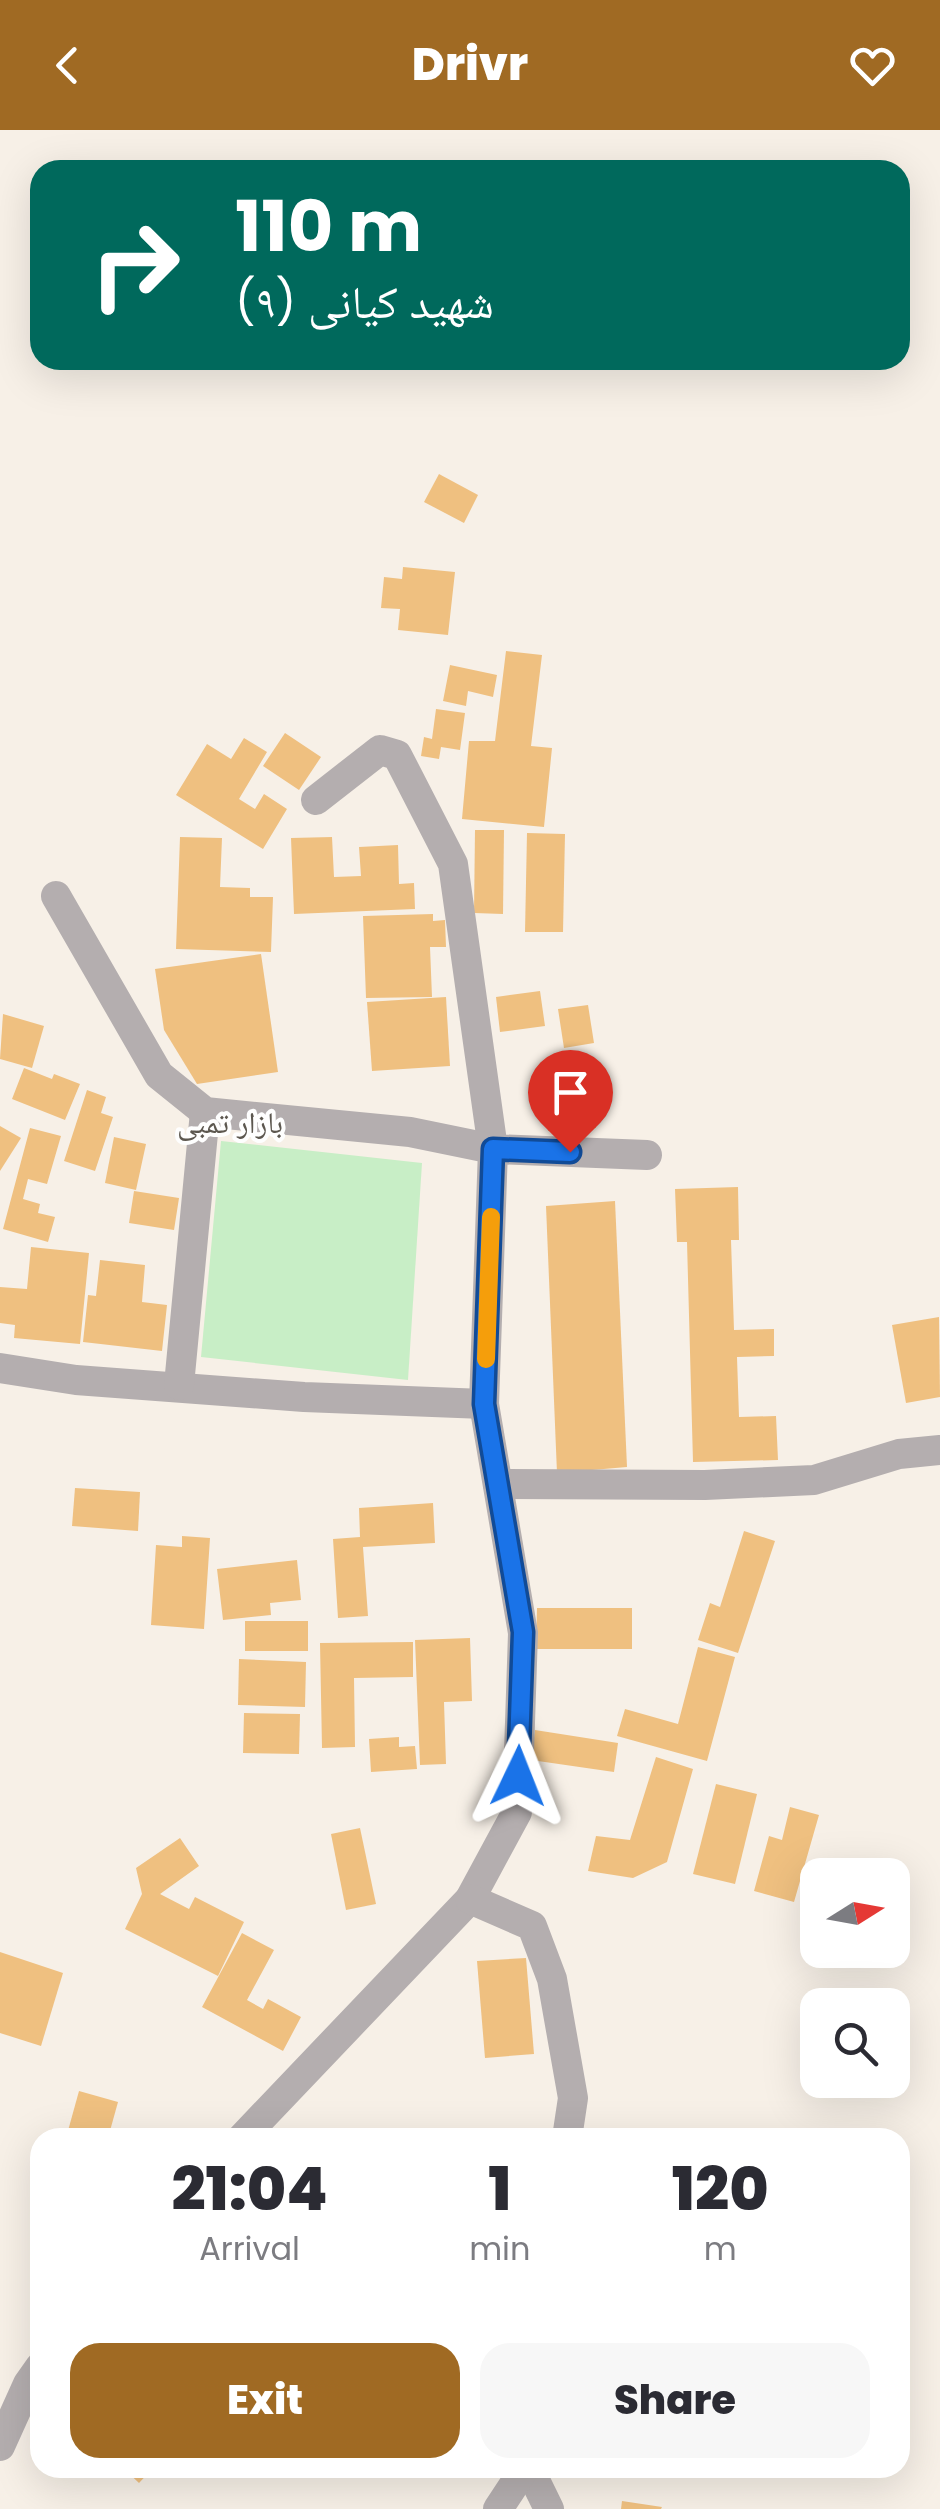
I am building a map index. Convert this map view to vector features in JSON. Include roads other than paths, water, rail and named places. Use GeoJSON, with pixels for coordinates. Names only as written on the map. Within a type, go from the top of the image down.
{"type":"FeatureCollection","features":[{"type":"Feature","properties":{"kind":"street"},"geometry":{"type":"LineString","coordinates":[[263,2128],[470,1898],[517,1812],[523,1632],[484,1404],[493,1149],[453,864],[398,755],[380,750],[316,800]]}},
{"type":"Feature","properties":{"kind":"street"},"geometry":{"type":"LineString","coordinates":[[56,896],[160,1076],[205,1112],[410,1132],[493,1149],[647,1155]]}},
{"type":"Feature","properties":{"kind":"street"},"geometry":{"type":"LineString","coordinates":[[178,1385],[205,1112]]}},
{"type":"Feature","properties":{"kind":"street"},"geometry":{"type":"LineString","coordinates":[[0,1368],[76,1380],[304,1397],[484,1404]]}},
{"type":"Feature","properties":{"kind":"street"},"geometry":{"type":"LineString","coordinates":[[498,1484],[706,1485],[814,1480],[899,1454],[940,1450]]}},
{"type":"Feature","properties":{"kind":"street"},"geometry":{"type":"LineString","coordinates":[[470,1898],[532,1926],[552,1979],[573,2098],[569,2128]]}},
{"type":"Feature","properties":{"kind":"street"},"geometry":{"type":"LineString","coordinates":[[0,2446],[30,2381]]}},
{"type":"Feature","properties":{"kind":"street"},"geometry":{"type":"LineString","coordinates":[[498,2509],[520,2478]]}},
{"type":"Feature","properties":{"kind":"street"},"geometry":{"type":"LineString","coordinates":[[532,2478],[549,2509]]}},
{"type":"Feature","properties":{"kind":"district","name":"بازار تمبی"},"geometry":{"type":"Point","coordinates":[230,1122]}}]}
